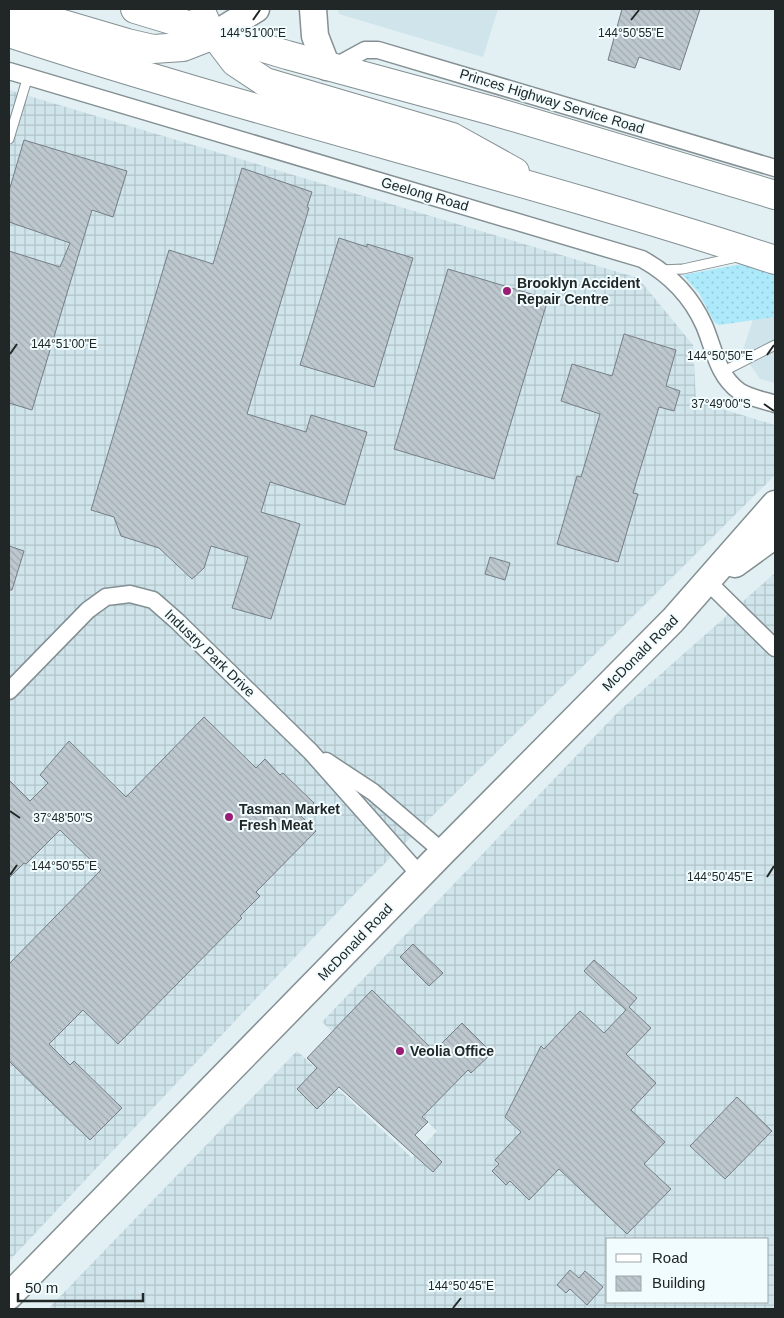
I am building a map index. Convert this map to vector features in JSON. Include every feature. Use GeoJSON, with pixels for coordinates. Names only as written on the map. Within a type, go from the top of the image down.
{"type":"FeatureCollection","features":[{"type":"Feature","properties":{"kind":"highway"},"geometry":{"type":"LineString","coordinates":[[12,9],[126,44],[153,49],[182,47],[215,34]]}},
{"type":"Feature","properties":{"kind":"highway"},"geometry":{"type":"LineString","coordinates":[[135,9],[330,67],[493,111],[775,195]]}},
{"type":"Feature","properties":{"kind":"highway"},"geometry":{"type":"LineString","coordinates":[[9,33],[172,84],[547,190],[765,257]]}},
{"type":"Feature","properties":{"kind":"highway"},"geometry":{"type":"LineString","coordinates":[[215,34],[236,62],[258,78],[452,137],[476,148],[547,190]]}},
{"type":"Feature","properties":{"kind":"main road"},"geometry":{"type":"LineString","coordinates":[[202,9],[215,34]]}},
{"type":"Feature","properties":{"kind":"main road"},"geometry":{"type":"LineString","coordinates":[[215,34],[228,9]]}},
{"type":"Feature","properties":{"kind":"main road"},"geometry":{"type":"LineString","coordinates":[[215,34],[256,9]]}},
{"type":"Feature","properties":{"kind":"main road"},"geometry":{"type":"LineString","coordinates":[[313,9],[315,36],[330,67]]}},
{"type":"Feature","properties":{"kind":"main road","name":"McDonald Road"},"geometry":{"type":"LineString","coordinates":[[9,1296],[420,875],[673,620],[775,504]]}},
{"type":"Feature","properties":{"kind":"main road","name":"McDonald Road"},"geometry":{"type":"LineString","coordinates":[[705,585],[775,535]]}},
{"type":"Feature","properties":{"kind":"street","name":"Princes Highway Service Road"},"geometry":{"type":"LineString","coordinates":[[330,67],[365,50],[378,50],[775,168]]}},
{"type":"Feature","properties":{"kind":"street","name":"Geelong Road"},"geometry":{"type":"LineString","coordinates":[[9,70],[624,252],[642,259],[660,270],[680,288],[695,308],[722,372],[741,392],[775,404]]}},
{"type":"Feature","properties":{"kind":"street"},"geometry":{"type":"LineString","coordinates":[[705,585],[775,648]]}},
{"type":"Feature","properties":{"kind":"street","name":"Industry Park Drive"},"geometry":{"type":"LineString","coordinates":[[9,691],[88,610],[106,597],[130,594],[153,600],[177,620],[311,752],[420,875]]}},
{"type":"Feature","properties":{"kind":"street","name":"Industry Park Drive"},"geometry":{"type":"LineString","coordinates":[[311,752],[373,792],[443,852]]}},
{"type":"Feature","properties":{"kind":"lane"},"geometry":{"type":"LineString","coordinates":[[9,139],[28,76]]}},
{"type":"Feature","properties":{"kind":"lane"},"geometry":{"type":"LineString","coordinates":[[660,270],[683,269],[765,257]]}},
{"type":"Feature","properties":{"kind":"lane"},"geometry":{"type":"LineString","coordinates":[[722,372],[775,345]]}},
{"type":"Feature","properties":{"kind":"shaded area"},"geometry":{"type":"Polygon","coordinates":[[[338,9],[498,9],[483,57],[339,14],[338,9]]]}},
{"type":"Feature","properties":{"kind":"shaded area"},"geometry":{"type":"Polygon","coordinates":[[[9,90],[638,278],[693,345],[696,401],[775,425],[775,475],[363,885],[9,1261],[9,90]]]}},
{"type":"Feature","properties":{"kind":"shaded area"},"geometry":{"type":"Polygon","coordinates":[[[742,264],[775,275],[775,317],[719,325],[714,322],[699,293],[683,275],[742,264]]]}},
{"type":"Feature","properties":{"kind":"shaded area"},"geometry":{"type":"Polygon","coordinates":[[[760,298],[775,303],[775,383],[760,379],[742,353],[760,298]]]}},
{"type":"Feature","properties":{"kind":"shaded area"},"geometry":{"type":"Polygon","coordinates":[[[775,573],[775,1309],[48,1309],[297,1051],[412,1158],[437,1131],[322,1022],[619,711],[775,573]]]}},
{"type":"Feature","properties":{"kind":"building"},"geometry":{"type":"Polygon","coordinates":[[[622,9],[700,9],[680,70],[639,57],[635,68],[608,60],[622,9]]]}},
{"type":"Feature","properties":{"kind":"building"},"geometry":{"type":"Polygon","coordinates":[[[24,140],[127,171],[113,217],[92,210],[32,410],[9,403],[9,251],[60,267],[70,243],[9,222],[9,191],[24,140]]]}},
{"type":"Feature","properties":{"kind":"building"},"geometry":{"type":"Polygon","coordinates":[[[242,168],[312,192],[307,207],[309,208],[247,414],[306,432],[311,415],[367,432],[345,505],[270,482],[261,512],[300,524],[271,619],[232,608],[248,557],[211,546],[204,568],[192,579],[159,548],[121,536],[114,517],[91,510],[169,250],[213,264],[242,168]]]}},
{"type":"Feature","properties":{"kind":"building"},"geometry":{"type":"Polygon","coordinates":[[[339,238],[367,247],[367,244],[413,258],[374,387],[300,365],[339,238]]]}},
{"type":"Feature","properties":{"kind":"building"},"geometry":{"type":"Polygon","coordinates":[[[448,269],[548,299],[494,479],[394,449],[448,269]]]}},
{"type":"Feature","properties":{"kind":"building"},"geometry":{"type":"Polygon","coordinates":[[[624,334],[676,350],[666,386],[680,391],[674,411],[659,407],[633,493],[638,494],[618,562],[557,544],[577,476],[581,477],[600,414],[561,401],[572,364],[612,376],[624,334]]]}},
{"type":"Feature","properties":{"kind":"building"},"geometry":{"type":"Polygon","coordinates":[[[9,546],[24,551],[12,590],[9,590],[9,546]]]}},
{"type":"Feature","properties":{"kind":"building"},"geometry":{"type":"Polygon","coordinates":[[[490,557],[510,563],[505,580],[485,574],[490,557]]]}},
{"type":"Feature","properties":{"kind":"building"},"geometry":{"type":"Polygon","coordinates":[[[204,717],[256,768],[265,759],[280,775],[283,773],[314,803],[301,816],[316,831],[256,892],[260,896],[240,916],[242,918],[118,1044],[83,1010],[49,1044],[70,1065],[74,1061],[122,1108],[90,1140],[9,1061],[9,964],[101,870],[60,830],[9,878],[9,780],[30,801],[48,783],[40,775],[69,741],[126,797],[204,717]]]}},
{"type":"Feature","properties":{"kind":"building"},"geometry":{"type":"Polygon","coordinates":[[[413,944],[443,973],[429,986],[400,957],[413,944]]]}},
{"type":"Feature","properties":{"kind":"building"},"geometry":{"type":"Polygon","coordinates":[[[594,960],[637,998],[629,1007],[651,1028],[626,1054],[656,1083],[631,1110],[665,1142],[644,1164],[671,1189],[627,1234],[559,1169],[529,1200],[510,1181],[506,1185],[492,1171],[499,1164],[495,1160],[521,1132],[505,1117],[541,1046],[544,1049],[580,1011],[604,1033],[626,1010],[584,971],[594,960]]]}},
{"type":"Feature","properties":{"kind":"building"},"geometry":{"type":"Polygon","coordinates":[[[372,990],[434,1051],[462,1023],[492,1053],[471,1073],[468,1070],[422,1117],[428,1122],[415,1135],[442,1162],[433,1172],[339,1087],[317,1109],[297,1089],[317,1068],[307,1058],[372,990]]]}},
{"type":"Feature","properties":{"kind":"building"},"geometry":{"type":"Polygon","coordinates":[[[737,1097],[772,1131],[725,1179],[690,1146],[737,1097]]]}},
{"type":"Feature","properties":{"kind":"building"},"geometry":{"type":"Polygon","coordinates":[[[570,1270],[579,1278],[585,1271],[603,1287],[587,1305],[570,1289],[566,1293],[557,1285],[570,1270]]]}},
{"type":"Feature","properties":{"kind":"place","name":"Brooklyn Accident Repair Centre"},"geometry":{"type":"Point","coordinates":[507,291]}},
{"type":"Feature","properties":{"kind":"place","name":"Tasman Market Fresh Meat"},"geometry":{"type":"Point","coordinates":[229,817]}},
{"type":"Feature","properties":{"kind":"place","name":"Veolia Office"},"geometry":{"type":"Point","coordinates":[400,1051]}}]}
